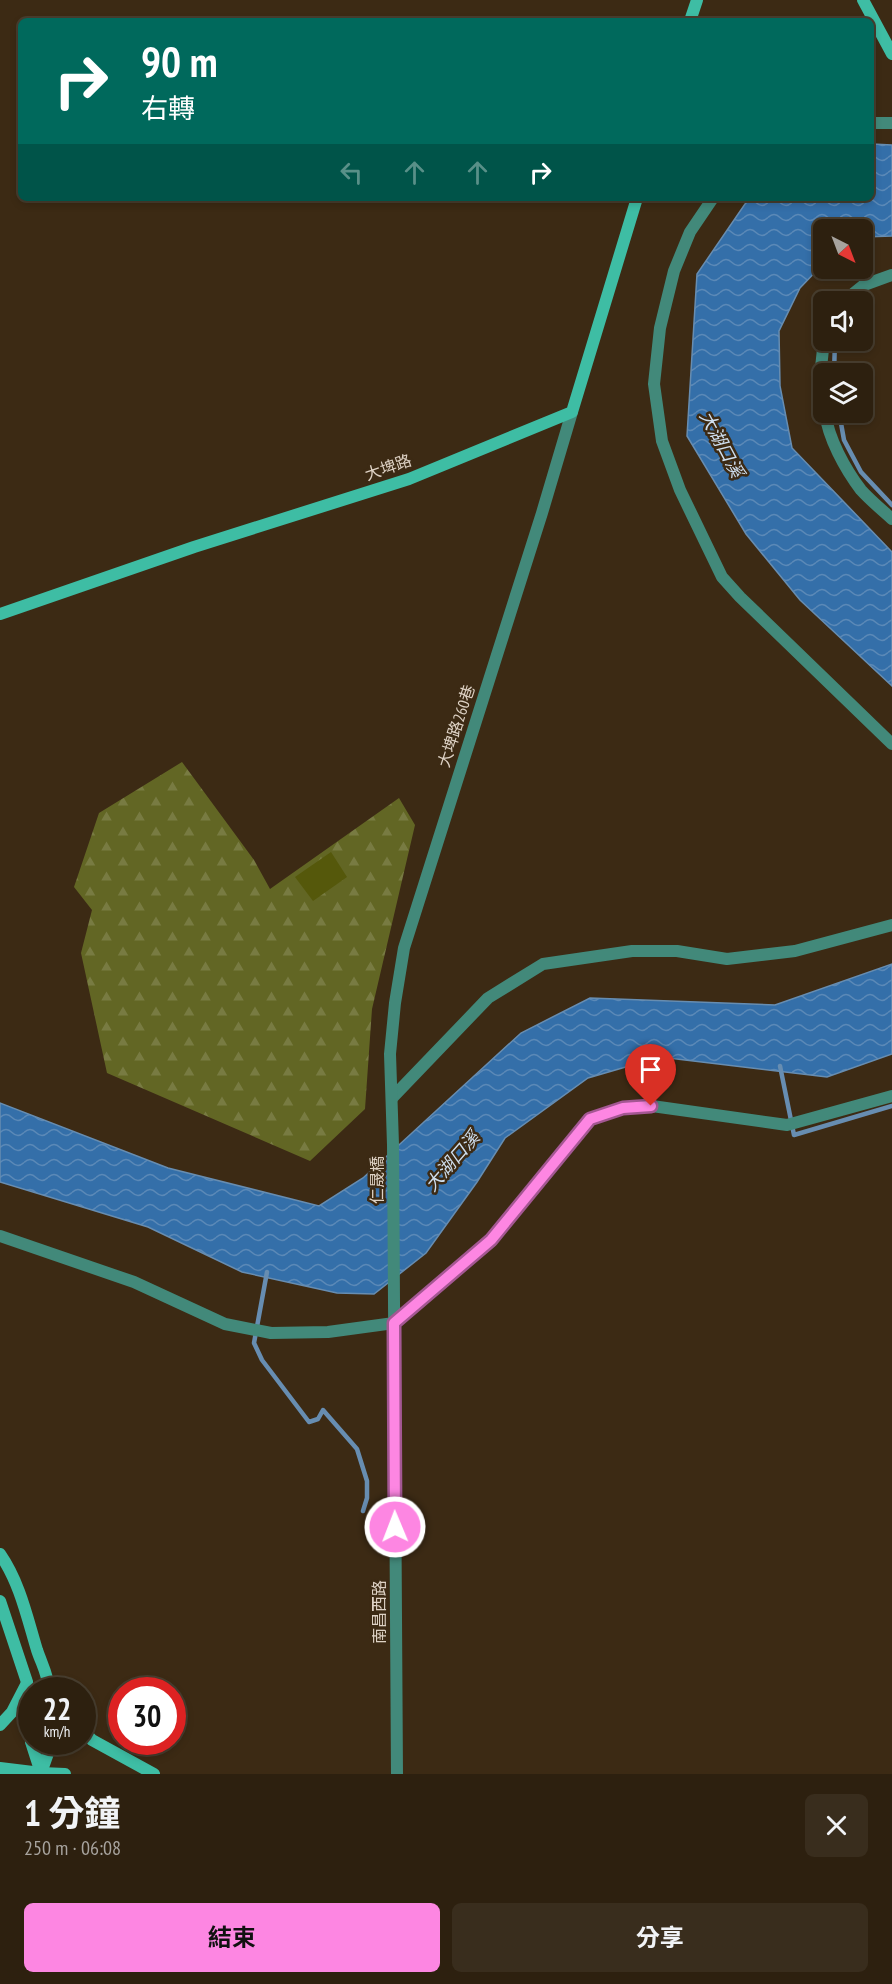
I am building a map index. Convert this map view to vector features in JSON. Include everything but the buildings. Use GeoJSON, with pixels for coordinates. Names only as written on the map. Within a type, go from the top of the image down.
{"type":"FeatureCollection","features":[{"type":"Feature","properties":{"kind":"main road"},"geometry":{"type":"LineString","coordinates":[[691,18],[697,0]]}},
{"type":"Feature","properties":{"kind":"main road"},"geometry":{"type":"LineString","coordinates":[[863,0],[873,18]]}},
{"type":"Feature","properties":{"kind":"main road"},"geometry":{"type":"LineString","coordinates":[[874,20],[892,54]]}},
{"type":"Feature","properties":{"kind":"main road"},"geometry":{"type":"LineString","coordinates":[[572,412],[636,201]]}},
{"type":"Feature","properties":{"kind":"main road","name":"大埤路"},"geometry":{"type":"LineString","coordinates":[[0,614],[183,551],[409,479],[572,412]]}},
{"type":"Feature","properties":{"kind":"main road"},"geometry":{"type":"LineString","coordinates":[[0,1554],[15,1581],[38,1653],[48,1676]]}},
{"type":"Feature","properties":{"kind":"main road"},"geometry":{"type":"LineString","coordinates":[[0,1601],[25,1677]]}},
{"type":"Feature","properties":{"kind":"main road"},"geometry":{"type":"LineString","coordinates":[[0,1725],[12,1712],[18,1700]]}},
{"type":"Feature","properties":{"kind":"main road"},"geometry":{"type":"LineString","coordinates":[[96,1742],[154,1774]]}},
{"type":"Feature","properties":{"kind":"main road"},"geometry":{"type":"LineString","coordinates":[[35,1755],[41,1774]]}},
{"type":"Feature","properties":{"kind":"main road"},"geometry":{"type":"LineString","coordinates":[[41,1774],[48,1755]]}},
{"type":"Feature","properties":{"kind":"main road"},"geometry":{"type":"LineString","coordinates":[[0,1768],[41,1774],[65,1774]]}},
{"type":"Feature","properties":{"kind":"street"},"geometry":{"type":"LineString","coordinates":[[874,123],[892,123]]}},
{"type":"Feature","properties":{"kind":"street"},"geometry":{"type":"LineString","coordinates":[[711,201],[690,232],[674,271],[660,328],[654,384],[662,441],[680,490],[722,577],[892,744]]}},
{"type":"Feature","properties":{"kind":"street"},"geometry":{"type":"LineString","coordinates":[[857,291],[864,285],[892,275]]}},
{"type":"Feature","properties":{"kind":"street","name":"大埤路260巷"},"geometry":{"type":"LineString","coordinates":[[390,1054],[404,948],[572,412]]}},
{"type":"Feature","properties":{"kind":"street"},"geometry":{"type":"LineString","coordinates":[[826,423],[842,459],[861,490],[892,519]]}},
{"type":"Feature","properties":{"kind":"street"},"geometry":{"type":"LineString","coordinates":[[392,1098],[488,998],[543,964],[632,951],[677,951],[727,960],[795,951],[892,925]]}},
{"type":"Feature","properties":{"kind":"street","name":"仁晟橋"},"geometry":{"type":"LineString","coordinates":[[390,1054],[394,1305]]}},
{"type":"Feature","properties":{"kind":"street"},"geometry":{"type":"LineString","coordinates":[[0,1236],[134,1282],[225,1324],[271,1333],[328,1332],[394,1323],[491,1240],[590,1119],[623,1108],[651,1106],[788,1125],[892,1096]]}},
{"type":"Feature","properties":{"kind":"street","name":"南昌西路"},"geometry":{"type":"LineString","coordinates":[[394,1305],[397,1774]]}},
{"type":"Feature","properties":{"kind":"green space"},"geometry":{"type":"Polygon","coordinates":[[[182,762],[254,860],[270,889],[399,798],[415,825],[372,1009],[365,1109],[310,1161],[107,1073],[81,953],[92,910],[74,887],[99,813],[182,762]]]}},
{"type":"Feature","properties":{"kind":"shaded area"},"geometry":{"type":"Polygon","coordinates":[[[331,852],[347,877],[313,901],[295,877],[331,852]]]}},
{"type":"Feature","properties":{"kind":"water","name":"大湖口溪"},"geometry":{"type":"Polygon","coordinates":[[[874,144],[892,145],[892,236],[873,237],[873,219],[813,219],[813,274],[800,288],[779,331],[780,386],[792,448],[892,552],[892,686],[800,600],[746,534],[687,436],[697,274],[748,201],[874,201],[874,144]]]}},
{"type":"Feature","properties":{"kind":"water","name":"大湖口溪"},"geometry":{"type":"Polygon","coordinates":[[[892,964],[892,1054],[827,1077],[660,1057],[588,1078],[505,1138],[477,1182],[426,1253],[374,1294],[337,1293],[242,1272],[148,1227],[0,1182],[0,1103],[168,1168],[319,1206],[363,1178],[521,1033],[590,998],[775,1005],[892,964]]]}},
{"type":"Feature","properties":{"kind":"waterway"},"geometry":{"type":"LineString","coordinates":[[834,363],[835,351]]}},
{"type":"Feature","properties":{"kind":"waterway"},"geometry":{"type":"LineString","coordinates":[[841,423],[844,440],[861,472],[892,505]]}},
{"type":"Feature","properties":{"kind":"waterway"},"geometry":{"type":"LineString","coordinates":[[780,1066],[794,1135],[892,1106]]}},
{"type":"Feature","properties":{"kind":"waterway"},"geometry":{"type":"LineString","coordinates":[[267,1272],[254,1343],[262,1360],[309,1422],[318,1419],[323,1410],[357,1449],[367,1481],[367,1498],[363,1511]]}},
{"type":"Feature","properties":{"kind":"route"},"geometry":{"type":"LineString","coordinates":[[395,1527],[394,1323],[491,1240],[590,1119],[623,1108],[651,1106]]}}]}
